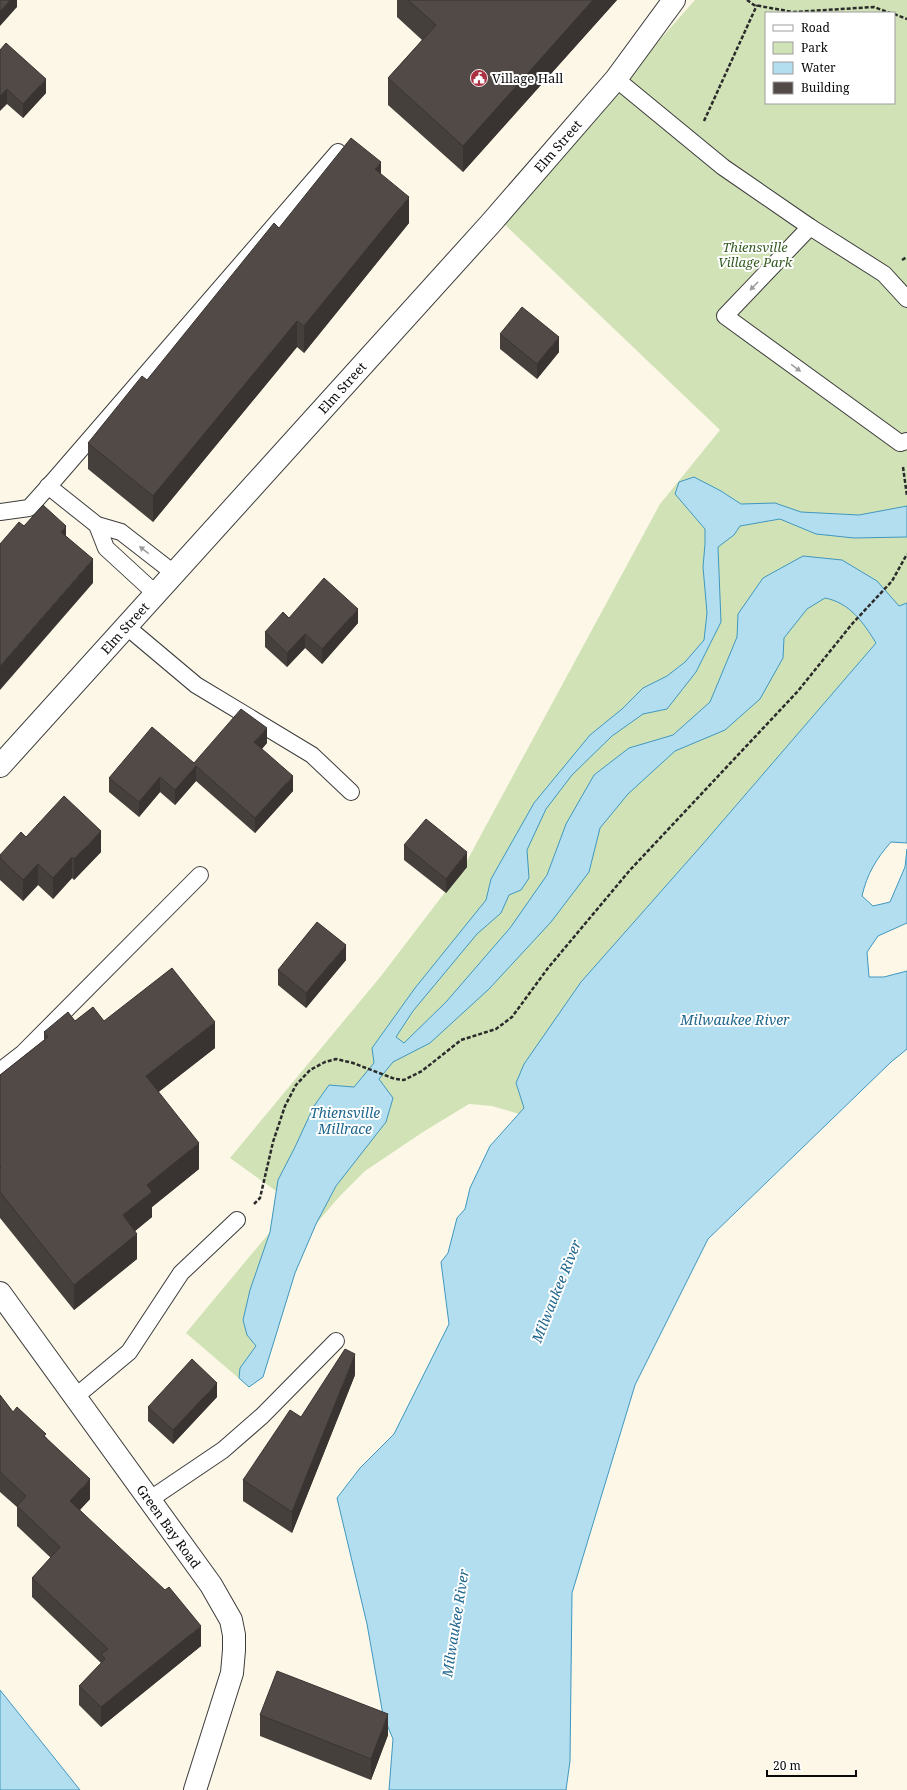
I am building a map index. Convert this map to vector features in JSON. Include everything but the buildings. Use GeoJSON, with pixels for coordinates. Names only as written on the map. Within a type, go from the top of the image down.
{"type":"FeatureCollection","features":[{"type":"Feature","properties":{"kind":"street","name":"Elm Street"},"geometry":{"type":"LineString","coordinates":[[0,766],[491,223],[616,79],[674,0]]}},
{"type":"Feature","properties":{"kind":"street","name":"Green Bay Road"},"geometry":{"type":"LineString","coordinates":[[0,1292],[215,1592],[231,1620],[234,1635],[232,1673],[195,1790]]}},
{"type":"Feature","properties":{"kind":"lane"},"geometry":{"type":"LineString","coordinates":[[616,79],[723,167],[810,227],[884,274],[907,299]]}},
{"type":"Feature","properties":{"kind":"lane"},"geometry":{"type":"LineString","coordinates":[[0,512],[28,508],[338,152]]}},
{"type":"Feature","properties":{"kind":"lane"},"geometry":{"type":"LineString","coordinates":[[810,227],[725,316],[903,442]]}},
{"type":"Feature","properties":{"kind":"lane"},"geometry":{"type":"LineString","coordinates":[[48,486],[96,525],[121,532],[175,574]]}},
{"type":"Feature","properties":{"kind":"lane"},"geometry":{"type":"LineString","coordinates":[[96,525],[106,548],[156,594]]}},
{"type":"Feature","properties":{"kind":"lane"},"geometry":{"type":"LineString","coordinates":[[127,627],[196,685],[312,755],[350,792]]}},
{"type":"Feature","properties":{"kind":"lane"},"geometry":{"type":"LineString","coordinates":[[0,1071],[23,1053],[200,875]]}},
{"type":"Feature","properties":{"kind":"lane"},"geometry":{"type":"LineString","coordinates":[[75,1397],[130,1352],[181,1273],[237,1220]]}},
{"type":"Feature","properties":{"kind":"lane"},"geometry":{"type":"LineString","coordinates":[[149,1500],[223,1450],[262,1416],[336,1341]]}},
{"type":"Feature","properties":{"kind":"path"},"geometry":{"type":"LineString","coordinates":[[747,0],[758,5],[794,12],[874,7],[887,12]]}},
{"type":"Feature","properties":{"kind":"path"},"geometry":{"type":"LineString","coordinates":[[693,143],[758,5]]}},
{"type":"Feature","properties":{"kind":"path"},"geometry":{"type":"LineString","coordinates":[[895,14],[907,19]]}},
{"type":"Feature","properties":{"kind":"path"},"geometry":{"type":"LineString","coordinates":[[903,442],[907,496]]}},
{"type":"Feature","properties":{"kind":"path"},"geometry":{"type":"LineString","coordinates":[[237,1220],[260,1198],[273,1142],[286,1106],[296,1085],[310,1070],[325,1062],[336,1059],[353,1063],[395,1079],[404,1080],[422,1071],[461,1040],[496,1029],[512,1017],[548,968],[630,870],[798,691],[852,624],[892,582],[907,554]]}},
{"type":"Feature","properties":{"kind":"green space","name":"Thiensville Village Park"},"geometry":{"type":"Polygon","coordinates":[[[695,0],[907,0],[907,627],[876,643],[702,845],[581,982],[516,1083],[524,1108],[519,1114],[492,1106],[469,1104],[423,1132],[365,1171],[339,1197],[316,1224],[295,1273],[263,1377],[249,1387],[186,1333],[270,1232],[276,1191],[230,1158],[381,976],[462,870],[660,504],[720,430],[500,220],[695,0]]]}},
{"type":"Feature","properties":{"kind":"water","name":"Milwaukee River"},"geometry":{"type":"Polygon","coordinates":[[[694,477],[721,491],[741,504],[775,503],[801,512],[859,515],[907,506],[907,537],[854,538],[816,534],[780,519],[740,526],[734,535],[718,547],[721,622],[696,672],[667,709],[643,714],[612,736],[572,775],[546,809],[527,850],[529,878],[521,890],[509,895],[501,913],[477,934],[413,1011],[396,1037],[404,1043],[446,1002],[510,928],[547,875],[566,824],[594,775],[629,748],[673,735],[710,702],[737,637],[738,614],[763,578],[803,556],[842,560],[877,581],[899,606],[907,603],[907,843],[891,842],[873,867],[862,896],[873,906],[890,902],[905,867],[907,849],[907,923],[878,936],[867,952],[869,977],[884,977],[907,971],[907,1049],[891,1062],[708,1239],[635,1385],[572,1593],[570,1761],[566,1790],[389,1790],[393,1739],[383,1715],[367,1624],[337,1498],[360,1468],[394,1434],[449,1324],[441,1262],[448,1253],[457,1218],[465,1209],[470,1188],[490,1146],[524,1108],[516,1083],[524,1064],[581,982],[702,845],[876,643],[855,614],[842,604],[825,598],[807,609],[784,638],[783,658],[760,699],[725,730],[675,751],[628,794],[600,828],[589,872],[551,922],[489,989],[430,1043],[393,1062],[379,1079],[393,1098],[386,1122],[336,1186],[316,1224],[295,1273],[263,1377],[249,1387],[239,1378],[240,1368],[256,1346],[247,1335],[243,1320],[250,1290],[270,1232],[278,1180],[314,1106],[329,1085],[354,1087],[374,1063],[372,1048],[415,988],[486,900],[491,879],[534,803],[590,735],[622,709],[643,688],[667,676],[685,662],[704,640],[707,613],[703,567],[705,529],[675,494],[679,482],[694,477]]]}},
{"type":"Feature","properties":{"kind":"water"},"geometry":{"type":"Polygon","coordinates":[[[0,1690],[80,1790],[0,1790],[0,1690]]]}},
{"type":"Feature","properties":{"kind":"place","name":"Village Hall"},"geometry":{"type":"Point","coordinates":[479,78]}},
{"type":"Feature","properties":{"kind":"water label","name":"Thiensville Millrace"},"geometry":{"type":"Point","coordinates":[345,1120]}}]}
